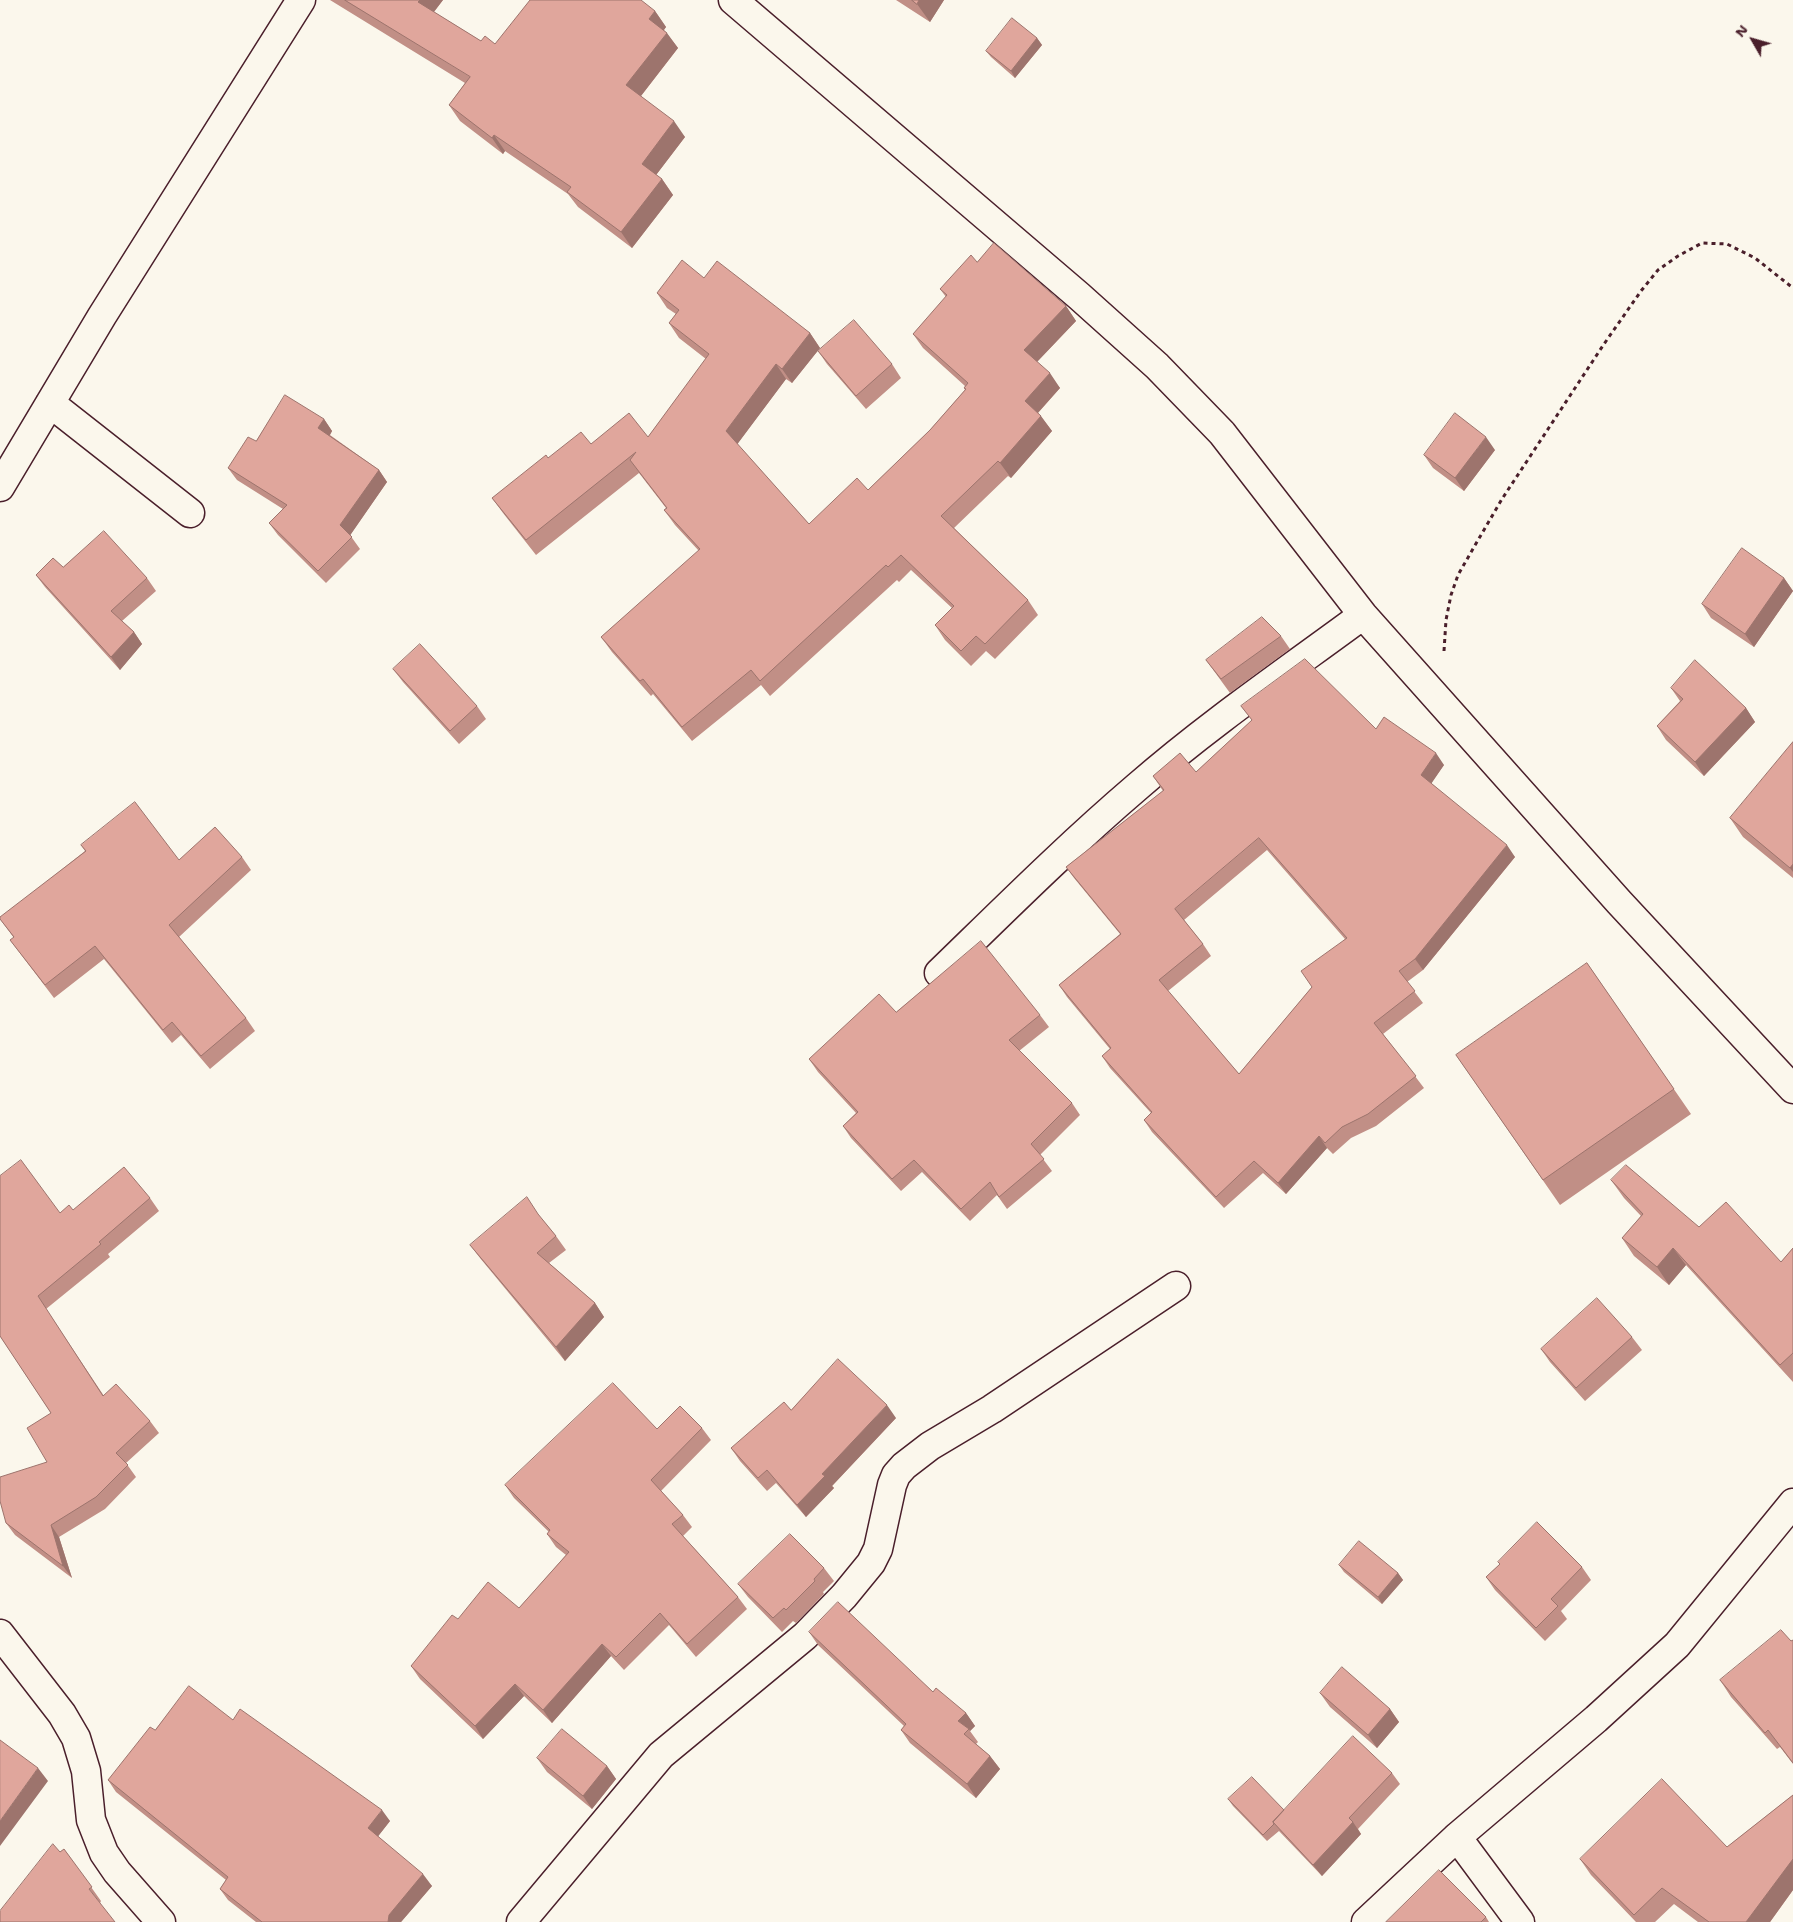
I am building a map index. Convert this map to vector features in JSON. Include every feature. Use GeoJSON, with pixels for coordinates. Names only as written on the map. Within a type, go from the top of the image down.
{"type":"FeatureCollection","features":[{"type":"Feature","properties":{"kind":"street"},"geometry":{"type":"LineString","coordinates":[[0,487],[102,316],[301,0]]}},
{"type":"Feature","properties":{"kind":"street"},"geometry":{"type":"LineString","coordinates":[[733,0],[1064,283],[1157,366],[1222,433],[1363,616],[1619,902],[1793,1090]]}},
{"type":"Feature","properties":{"kind":"street"},"geometry":{"type":"LineString","coordinates":[[50,404],[190,513]]}},
{"type":"Feature","properties":{"kind":"street"},"geometry":{"type":"LineString","coordinates":[[939,973],[1138,786],[1211,726],[1363,616]]}},
{"type":"Feature","properties":{"kind":"street"},"geometry":{"type":"LineString","coordinates":[[521,1922],[661,1755],[805,1636],[850,1589],[871,1563],[878,1549],[892,1485],[896,1475],[904,1466],[930,1446],[992,1409],[1176,1286]]}},
{"type":"Feature","properties":{"kind":"street"},"geometry":{"type":"LineString","coordinates":[[1366,1922],[1457,1836],[1596,1719],[1677,1646],[1793,1503]]}},
{"type":"Feature","properties":{"kind":"street"},"geometry":{"type":"LineString","coordinates":[[0,1634],[62,1714],[76,1738],[86,1771],[91,1820],[104,1853],[117,1872],[161,1922]]}},
{"type":"Feature","properties":{"kind":"street"},"geometry":{"type":"LineString","coordinates":[[1457,1836],[1520,1922]]}},
{"type":"Feature","properties":{"kind":"path"},"geometry":{"type":"LineString","coordinates":[[1439,700],[1446,620],[1451,595],[1458,575],[1502,499],[1641,291],[1658,270],[1702,243],[1727,244],[1755,258],[1793,288]]}},
{"type":"Feature","properties":{"kind":"building"},"geometry":{"type":"Polygon","coordinates":[[[345,0],[420,0],[418,2],[481,41],[485,36],[495,44],[530,0],[641,0],[655,11],[649,19],[667,33],[626,85],[674,121],[642,164],[662,179],[621,232],[567,192],[571,187],[494,135],[492,138],[449,105],[470,77],[345,0]]]}},
{"type":"Feature","properties":{"kind":"building"},"geometry":{"type":"Polygon","coordinates":[[[1012,18],[1037,38],[1011,71],[986,51],[1012,18]]]}},
{"type":"Feature","properties":{"kind":"building"},"geometry":{"type":"Polygon","coordinates":[[[994,243],[1066,306],[1024,350],[1050,373],[1025,401],[1041,416],[1000,463],[998,461],[941,516],[1028,600],[985,644],[976,636],[961,651],[935,625],[954,606],[901,555],[888,567],[886,565],[760,681],[751,670],[682,727],[643,679],[640,681],[601,637],[700,549],[664,510],[667,508],[630,460],[636,452],[526,540],[492,498],[546,455],[548,458],[581,432],[591,444],[629,413],[648,437],[709,354],[669,323],[679,310],[657,293],[682,260],[704,278],[717,261],[810,333],[782,369],[776,364],[726,431],[809,524],[857,478],[868,490],[930,430],[966,389],[964,388],[968,383],[913,334],[947,295],[940,289],[971,255],[977,262],[994,243]]]}},
{"type":"Feature","properties":{"kind":"building"},"geometry":{"type":"Polygon","coordinates":[[[854,320],[892,364],[856,396],[818,351],[854,320]]]}},
{"type":"Feature","properties":{"kind":"building"},"geometry":{"type":"Polygon","coordinates":[[[285,395],[324,419],[318,428],[379,470],[340,525],[352,537],[318,571],[269,523],[287,505],[228,468],[248,437],[256,441],[285,395]]]}},
{"type":"Feature","properties":{"kind":"building"},"geometry":{"type":"Polygon","coordinates":[[[1455,413],[1486,437],[1455,478],[1424,455],[1455,413]]]}},
{"type":"Feature","properties":{"kind":"building"},"geometry":{"type":"Polygon","coordinates":[[[104,531],[147,578],[111,611],[134,632],[111,657],[36,575],[53,558],[63,567],[104,531]]]}},
{"type":"Feature","properties":{"kind":"building"},"geometry":{"type":"Polygon","coordinates":[[[1742,548],[1784,578],[1745,634],[1702,604],[1742,548]]]}},
{"type":"Feature","properties":{"kind":"building"},"geometry":{"type":"Polygon","coordinates":[[[1262,617],[1281,636],[1221,679],[1206,660],[1262,617]]]}},
{"type":"Feature","properties":{"kind":"building"},"geometry":{"type":"Polygon","coordinates":[[[420,644],[477,706],[450,731],[393,669],[420,644]]]}},
{"type":"Feature","properties":{"kind":"building"},"geometry":{"type":"Polygon","coordinates":[[[1305,659],[1376,729],[1384,717],[1436,753],[1421,775],[1507,845],[1415,959],[1399,971],[1415,991],[1374,1023],[1416,1076],[1368,1114],[1342,1127],[1325,1143],[1319,1136],[1278,1183],[1254,1161],[1216,1197],[1144,1120],[1152,1112],[1102,1056],[1111,1048],[1059,985],[1121,934],[1066,867],[1164,790],[1153,776],[1180,753],[1196,772],[1252,720],[1241,706],[1305,659]],[[1259,838],[1175,909],[1203,944],[1159,980],[1239,1074],[1312,987],[1301,971],[1347,938],[1259,838]]]}},
{"type":"Feature","properties":{"kind":"building"},"geometry":{"type":"Polygon","coordinates":[[[1695,660],[1746,708],[1695,762],[1657,726],[1683,699],[1671,688],[1695,660]]]}},
{"type":"Feature","properties":{"kind":"building"},"geometry":{"type":"Polygon","coordinates":[[[1793,742],[1793,864],[1790,868],[1730,818],[1793,742]]]}},
{"type":"Feature","properties":{"kind":"building"},"geometry":{"type":"Polygon","coordinates":[[[135,802],[179,860],[215,827],[242,857],[169,925],[246,1018],[201,1056],[172,1022],[163,1030],[95,946],[45,985],[10,940],[14,937],[0,919],[0,917],[86,851],[81,845],[135,802]]]}},
{"type":"Feature","properties":{"kind":"building"},"geometry":{"type":"Polygon","coordinates":[[[981,941],[1040,1015],[1009,1040],[1072,1103],[1031,1144],[1044,1159],[999,1197],[990,1182],[961,1209],[914,1160],[892,1179],[843,1126],[858,1112],[809,1059],[879,994],[896,1012],[981,941]]]}},
{"type":"Feature","properties":{"kind":"building"},"geometry":{"type":"Polygon","coordinates":[[[1587,963],[1674,1089],[1543,1180],[1456,1055],[1587,963]]]}},
{"type":"Feature","properties":{"kind":"building"},"geometry":{"type":"Polygon","coordinates":[[[21,1160],[60,1213],[69,1205],[73,1210],[124,1167],[150,1198],[99,1242],[101,1244],[38,1296],[103,1396],[116,1384],[150,1421],[116,1453],[128,1465],[96,1497],[51,1525],[63,1566],[6,1523],[0,1501],[0,1477],[47,1462],[27,1428],[51,1413],[0,1336],[0,1176],[21,1160]]]}},
{"type":"Feature","properties":{"kind":"building"},"geometry":{"type":"Polygon","coordinates":[[[1626,1165],[1699,1227],[1726,1202],[1781,1262],[1793,1248],[1793,1353],[1780,1365],[1673,1248],[1657,1267],[1622,1238],[1643,1214],[1611,1180],[1626,1165]]]}},
{"type":"Feature","properties":{"kind":"building"},"geometry":{"type":"Polygon","coordinates":[[[527,1197],[556,1236],[537,1253],[595,1303],[556,1347],[470,1245],[527,1197]]]}},
{"type":"Feature","properties":{"kind":"building"},"geometry":{"type":"Polygon","coordinates":[[[1597,1298],[1632,1337],[1576,1388],[1541,1349],[1597,1298]]]}},
{"type":"Feature","properties":{"kind":"building"},"geometry":{"type":"Polygon","coordinates":[[[838,1359],[887,1405],[822,1474],[825,1476],[797,1505],[767,1470],[758,1478],[731,1448],[784,1402],[791,1410],[838,1359]]]}},
{"type":"Feature","properties":{"kind":"building"},"geometry":{"type":"Polygon","coordinates":[[[613,1383],[657,1429],[680,1406],[702,1428],[651,1480],[683,1515],[672,1524],[738,1597],[687,1644],[660,1613],[616,1657],[602,1644],[543,1710],[515,1684],[475,1726],[411,1666],[452,1615],[458,1619],[488,1582],[519,1608],[569,1552],[547,1534],[550,1530],[505,1485],[613,1383]]]}},
{"type":"Feature","properties":{"kind":"building"},"geometry":{"type":"Polygon","coordinates":[[[1537,1522],[1582,1567],[1551,1599],[1558,1606],[1536,1628],[1486,1577],[1537,1522]]]}},
{"type":"Feature","properties":{"kind":"building"},"geometry":{"type":"Polygon","coordinates":[[[790,1534],[824,1568],[814,1579],[815,1581],[786,1610],[784,1608],[773,1618],[738,1584],[790,1534]]]}},
{"type":"Feature","properties":{"kind":"building"},"geometry":{"type":"Polygon","coordinates":[[[1359,1541],[1398,1573],[1378,1597],[1339,1565],[1359,1541]]]}},
{"type":"Feature","properties":{"kind":"building"},"geometry":{"type":"Polygon","coordinates":[[[838,1602],[933,1692],[936,1688],[966,1713],[958,1721],[969,1729],[964,1734],[990,1756],[967,1784],[901,1730],[906,1724],[809,1632],[838,1602]]]}},
{"type":"Feature","properties":{"kind":"building"},"geometry":{"type":"Polygon","coordinates":[[[1781,1630],[1791,1641],[1793,1640],[1793,1763],[1768,1730],[1765,1733],[1720,1680],[1781,1630]]]}},
{"type":"Feature","properties":{"kind":"building"},"geometry":{"type":"Polygon","coordinates":[[[1342,1667],[1390,1709],[1368,1735],[1320,1693],[1342,1667]]]}},
{"type":"Feature","properties":{"kind":"building"},"geometry":{"type":"Polygon","coordinates":[[[189,1686],[233,1720],[240,1709],[382,1810],[368,1828],[423,1874],[389,1915],[388,1922],[262,1922],[220,1889],[228,1877],[108,1780],[150,1727],[155,1730],[189,1686]]]}},
{"type":"Feature","properties":{"kind":"building"},"geometry":{"type":"Polygon","coordinates":[[[562,1729],[607,1766],[583,1796],[537,1758],[562,1729]]]}},
{"type":"Feature","properties":{"kind":"building"},"geometry":{"type":"Polygon","coordinates":[[[1353,1736],[1392,1773],[1349,1818],[1353,1822],[1313,1865],[1273,1822],[1353,1736]]]}},
{"type":"Feature","properties":{"kind":"building"},"geometry":{"type":"Polygon","coordinates":[[[0,1740],[38,1768],[0,1821],[0,1740]]]}},
{"type":"Feature","properties":{"kind":"building"},"geometry":{"type":"Polygon","coordinates":[[[1252,1777],[1284,1810],[1263,1835],[1228,1799],[1252,1777]]]}},
{"type":"Feature","properties":{"kind":"building"},"geometry":{"type":"Polygon","coordinates":[[[1662,1779],[1727,1847],[1793,1795],[1793,1859],[1746,1922],[1709,1922],[1662,1888],[1634,1915],[1580,1859],[1662,1779]]]}},
{"type":"Feature","properties":{"kind":"building"},"geometry":{"type":"Polygon","coordinates":[[[53,1844],[60,1852],[64,1849],[92,1887],[89,1889],[115,1922],[0,1922],[0,1911],[53,1844]]]}},
{"type":"Feature","properties":{"kind":"building"},"geometry":{"type":"Polygon","coordinates":[[[1439,1870],[1486,1917],[1481,1922],[1386,1922],[1439,1870]]]}}]}
